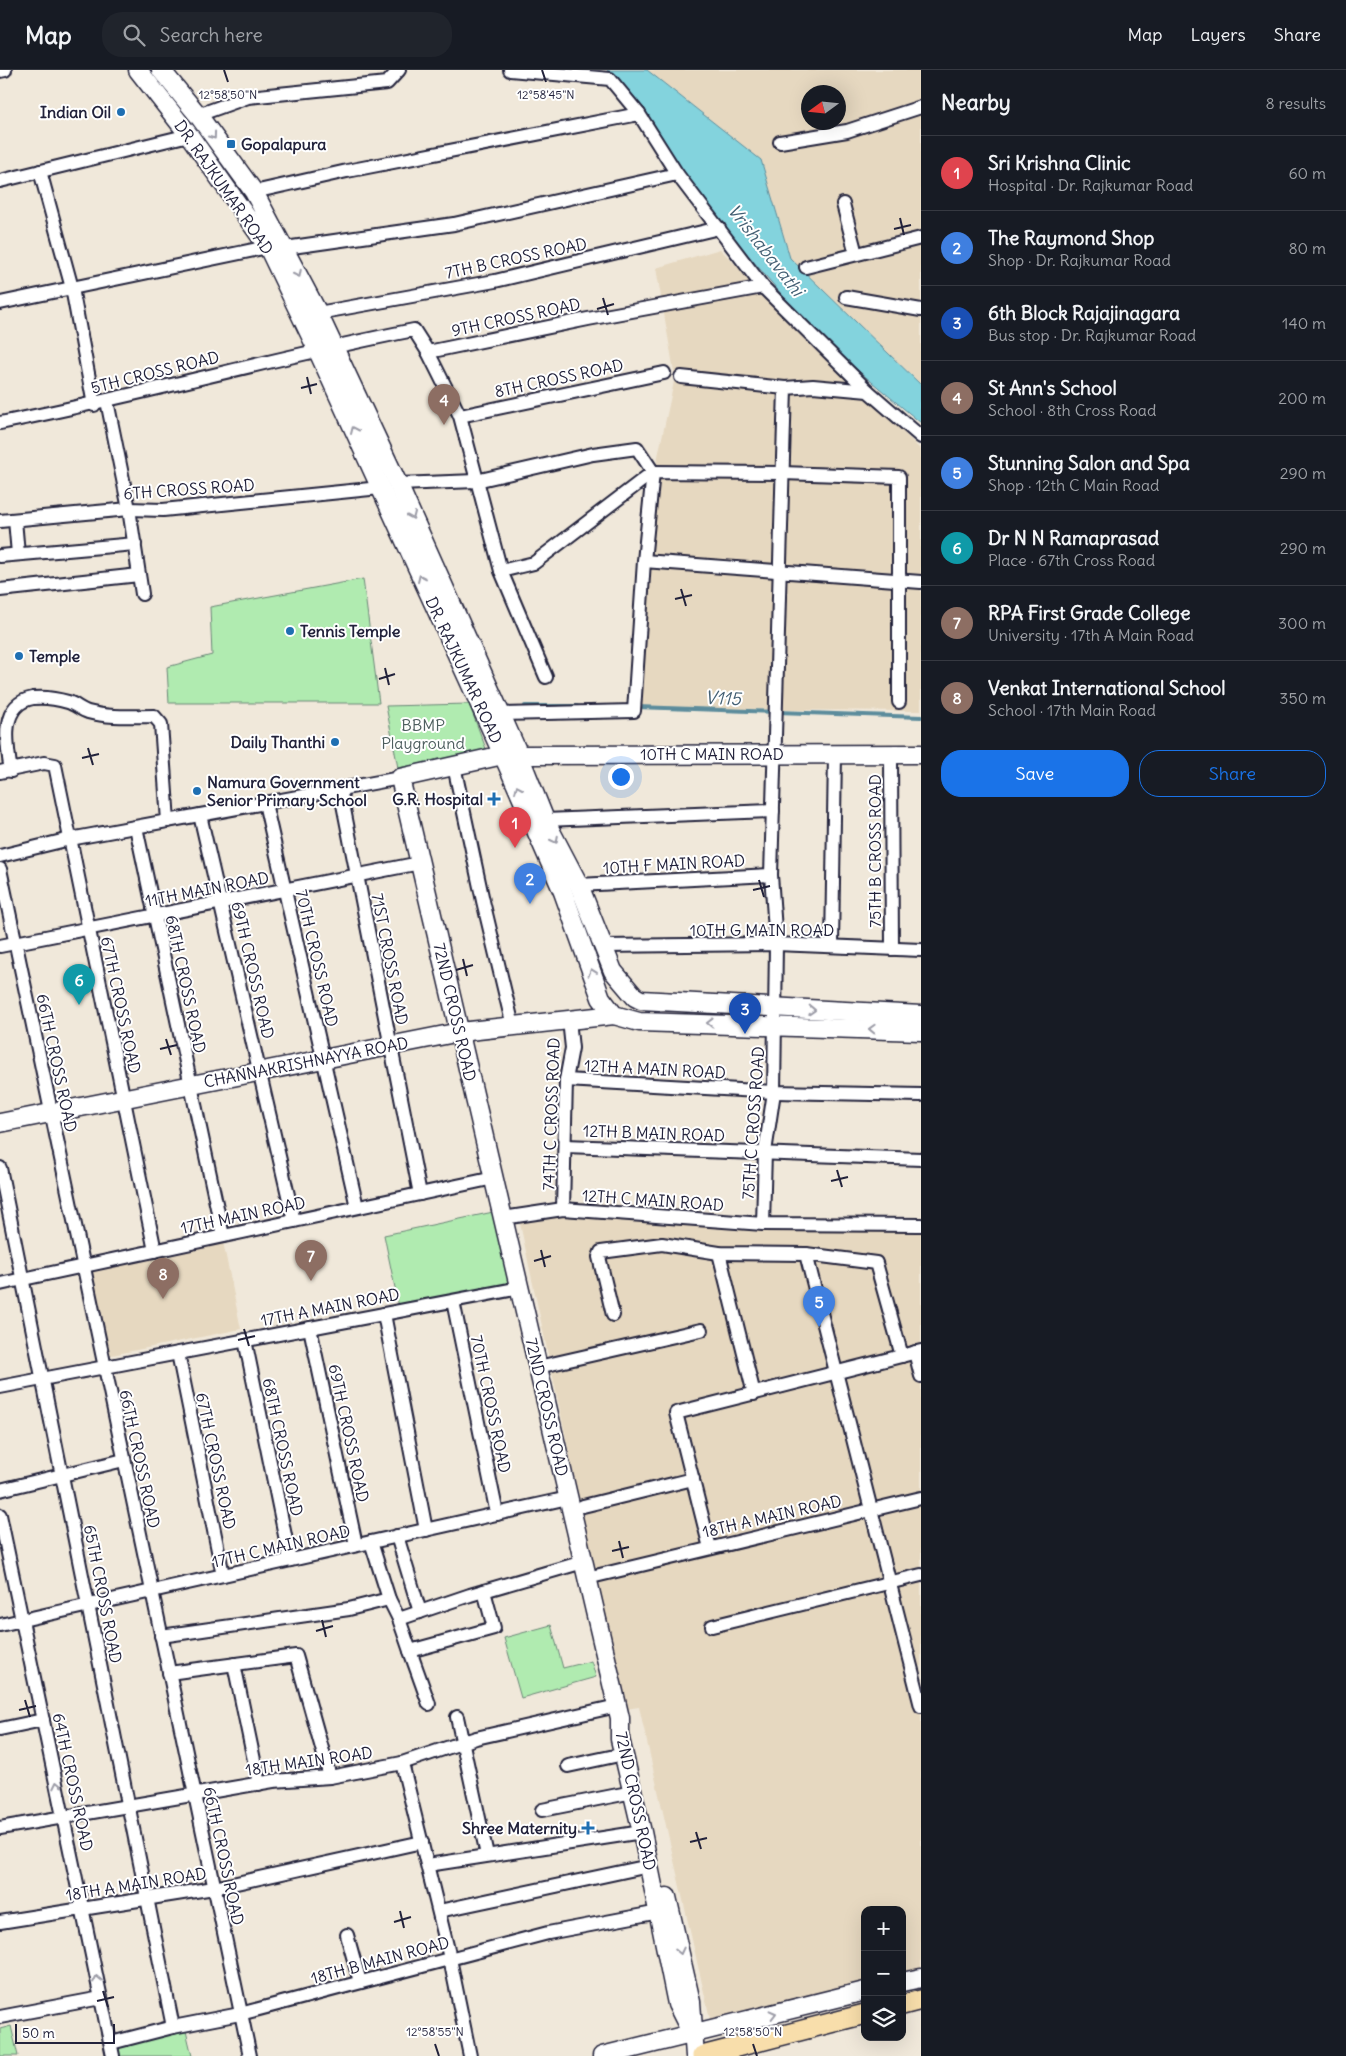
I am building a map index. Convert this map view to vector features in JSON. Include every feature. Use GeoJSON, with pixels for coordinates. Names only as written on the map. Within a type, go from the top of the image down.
{"type":"FeatureCollection","features":[{"type":"Feature","properties":{"kind":"main road"},"geometry":{"type":"LineString","coordinates":[[906,2004],[921,2000]]}},
{"type":"Feature","properties":{"kind":"main road"},"geometry":{"type":"LineString","coordinates":[[906,2016],[921,2012]]}},
{"type":"Feature","properties":{"kind":"main road"},"geometry":{"type":"LineString","coordinates":[[702,2055],[861,2015]]}},
{"type":"Feature","properties":{"kind":"main road"},"geometry":{"type":"LineString","coordinates":[[744,2056],[861,2027]]}},
{"type":"Feature","properties":{"kind":"street"},"geometry":{"type":"LineString","coordinates":[[0,71],[5,70]]}},
{"type":"Feature","properties":{"kind":"street","name":"DR. RAJKUMAR ROAD"},"geometry":{"type":"LineString","coordinates":[[161,70],[198,114],[254,192],[277,248],[326,347],[398,484],[499,714],[511,755],[601,998],[614,1015]]}},
{"type":"Feature","properties":{"kind":"street"},"geometry":{"type":"LineString","coordinates":[[198,114],[248,97],[387,83],[399,70]]}},
{"type":"Feature","properties":{"kind":"street"},"geometry":{"type":"LineString","coordinates":[[510,70],[610,79],[639,114],[677,174],[763,287],[868,391],[921,437]]}},
{"type":"Feature","properties":{"kind":"street","name":"DR. RAJKUMAR ROAD"},"geometry":{"type":"LineString","coordinates":[[140,71],[277,248],[318,313],[326,347],[380,488],[511,755],[579,885],[613,971],[635,997]]}},
{"type":"Feature","properties":{"kind":"street"},"geometry":{"type":"LineString","coordinates":[[780,142],[847,131],[921,107]]}},
{"type":"Feature","properties":{"kind":"street"},"geometry":{"type":"LineString","coordinates":[[254,192],[346,171],[639,114]]}},
{"type":"Feature","properties":{"kind":"street"},"geometry":{"type":"LineString","coordinates":[[0,181],[188,134]]}},
{"type":"Feature","properties":{"kind":"street"},"geometry":{"type":"LineString","coordinates":[[40,171],[72,288],[94,405]]}},
{"type":"Feature","properties":{"kind":"street"},"geometry":{"type":"LineString","coordinates":[[0,303],[277,248],[454,224],[677,174]]}},
{"type":"Feature","properties":{"kind":"street"},"geometry":{"type":"LineString","coordinates":[[843,204],[856,254]]}},
{"type":"Feature","properties":{"kind":"street","name":"7TH B CROSS ROAD"},"geometry":{"type":"LineString","coordinates":[[318,313],[495,280],[719,228]]}},
{"type":"Feature","properties":{"kind":"street"},"geometry":{"type":"LineString","coordinates":[[806,267],[921,238]]}},
{"type":"Feature","properties":{"kind":"street","name":"9TH CROSS ROAD"},"geometry":{"type":"LineString","coordinates":[[428,352],[588,319],[763,287]]}},
{"type":"Feature","properties":{"kind":"street"},"geometry":{"type":"LineString","coordinates":[[846,297],[921,310]]}},
{"type":"Feature","properties":{"kind":"street"},"geometry":{"type":"LineString","coordinates":[[326,347],[414,330],[428,352],[460,416],[501,571],[546,677]]}},
{"type":"Feature","properties":{"kind":"street","name":"5TH CROSS ROAD"},"geometry":{"type":"LineString","coordinates":[[0,423],[107,402],[326,347]]}},
{"type":"Feature","properties":{"kind":"street","name":"8TH CROSS ROAD"},"geometry":{"type":"LineString","coordinates":[[460,416],[664,373]]}},
{"type":"Feature","properties":{"kind":"street"},"geometry":{"type":"LineString","coordinates":[[681,377],[785,388],[813,386],[868,391]]}},
{"type":"Feature","properties":{"kind":"street","name":"75TH C CROSS ROAD"},"geometry":{"type":"LineString","coordinates":[[763,1224],[764,1152],[774,1092],[776,944],[772,875],[773,811],[785,388]]}},
{"type":"Feature","properties":{"kind":"street"},"geometry":{"type":"LineString","coordinates":[[107,402],[129,509],[142,594]]}},
{"type":"Feature","properties":{"kind":"street"},"geometry":{"type":"LineString","coordinates":[[398,484],[476,481],[593,454],[637,448],[653,472],[644,561],[634,705],[499,714]]}},
{"type":"Feature","properties":{"kind":"street"},"geometry":{"type":"LineString","coordinates":[[501,571],[534,563],[653,472],[782,473],[899,477],[899,702]]}},
{"type":"Feature","properties":{"kind":"street","name":"6TH CROSS ROAD"},"geometry":{"type":"LineString","coordinates":[[0,521],[129,509],[163,510],[380,488]]}},
{"type":"Feature","properties":{"kind":"street"},"geometry":{"type":"LineString","coordinates":[[15,520],[18,554]]}},
{"type":"Feature","properties":{"kind":"street"},"geometry":{"type":"LineString","coordinates":[[0,556],[135,544]]}},
{"type":"Feature","properties":{"kind":"street"},"geometry":{"type":"LineString","coordinates":[[644,561],[779,573],[921,582]]}},
{"type":"Feature","properties":{"kind":"street"},"geometry":{"type":"LineString","coordinates":[[0,590],[139,576]]}},
{"type":"Feature","properties":{"kind":"street"},"geometry":{"type":"LineString","coordinates":[[5,771],[7,717],[11,708],[21,700],[38,698],[68,702],[87,712],[115,716],[154,716],[161,724],[168,821]]}},
{"type":"Feature","properties":{"kind":"street"},"geometry":{"type":"LineString","coordinates":[[832,946],[835,754]]}},
{"type":"Feature","properties":{"kind":"street","name":"75TH B CROSS ROAD"},"geometry":{"type":"LineString","coordinates":[[891,754],[892,949]]}},
{"type":"Feature","properties":{"kind":"street","name":"10TH C MAIN ROAD"},"geometry":{"type":"LineString","coordinates":[[400,778],[511,755],[921,754]]}},
{"type":"Feature","properties":{"kind":"street","name":"67TH CROSS ROAD"},"geometry":{"type":"LineString","coordinates":[[5,771],[44,762],[55,765],[155,1251]]}},
{"type":"Feature","properties":{"kind":"street"},"geometry":{"type":"LineString","coordinates":[[454,766],[483,901],[513,1026]]}},
{"type":"Feature","properties":{"kind":"street"},"geometry":{"type":"LineString","coordinates":[[0,856],[70,839],[400,778]]}},
{"type":"Feature","properties":{"kind":"street","name":"72ND CROSS ROAD"},"geometry":{"type":"LineString","coordinates":[[400,778],[538,1367],[576,1502],[585,1570],[625,1744],[633,1792],[677,2004],[692,2034]]}},
{"type":"Feature","properties":{"kind":"street","name":"71ST CROSS ROAD"},"geometry":{"type":"LineString","coordinates":[[340,789],[420,1194]]}},
{"type":"Feature","properties":{"kind":"street","name":"70TH CROSS ROAD"},"geometry":{"type":"LineString","coordinates":[[266,803],[356,1208]]}},
{"type":"Feature","properties":{"kind":"street"},"geometry":{"type":"LineString","coordinates":[[545,820],[773,811]]}},
{"type":"Feature","properties":{"kind":"street","name":"69TH CROSS ROAD"},"geometry":{"type":"LineString","coordinates":[[200,815],[294,1221]]}},
{"type":"Feature","properties":{"kind":"street","name":"68TH CROSS ROAD"},"geometry":{"type":"LineString","coordinates":[[136,827],[223,1236]]}},
{"type":"Feature","properties":{"kind":"street","name":"11TH MAIN ROAD"},"geometry":{"type":"LineString","coordinates":[[0,946],[89,930],[420,862]]}},
{"type":"Feature","properties":{"kind":"street","name":"66TH CROSS ROAD"},"geometry":{"type":"LineString","coordinates":[[0,869],[250,2056]]}},
{"type":"Feature","properties":{"kind":"street","name":"10TH F MAIN ROAD"},"geometry":{"type":"LineString","coordinates":[[579,885],[772,875]]}},
{"type":"Feature","properties":{"kind":"street","name":"10TH G MAIN ROAD"},"geometry":{"type":"LineString","coordinates":[[602,946],[776,944],[921,950]]}},
{"type":"Feature","properties":{"kind":"street"},"geometry":{"type":"LineString","coordinates":[[614,1015],[635,997],[641,1000],[775,1016],[921,1031]]}},
{"type":"Feature","properties":{"kind":"street"},"geometry":{"type":"LineString","coordinates":[[614,1015],[639,1022],[775,1016],[921,1015]]}},
{"type":"Feature","properties":{"kind":"street","name":"CHANNAKRISHNAYYA ROAD"},"geometry":{"type":"LineString","coordinates":[[0,1123],[460,1032],[614,1015]]}},
{"type":"Feature","properties":{"kind":"street","name":"74TH C CROSS ROAD"},"geometry":{"type":"LineString","coordinates":[[563,1209],[566,1080],[572,1048],[569,1020]]}},
{"type":"Feature","properties":{"kind":"street","name":"12TH A MAIN ROAD"},"geometry":{"type":"LineString","coordinates":[[566,1080],[774,1092],[921,1096]]}},
{"type":"Feature","properties":{"kind":"street","name":"12TH B MAIN ROAD"},"geometry":{"type":"LineString","coordinates":[[565,1146],[764,1152],[921,1160]]}},
{"type":"Feature","properties":{"kind":"street","name":"65TH CROSS ROAD"},"geometry":{"type":"LineString","coordinates":[[0,1168],[173,2027]]}},
{"type":"Feature","properties":{"kind":"street","name":"17TH MAIN ROAD"},"geometry":{"type":"LineString","coordinates":[[0,1284],[494,1178]]}},
{"type":"Feature","properties":{"kind":"street","name":"12TH C MAIN ROAD"},"geometry":{"type":"LineString","coordinates":[[503,1218],[563,1209],[763,1224],[921,1225]]}},
{"type":"Feature","properties":{"kind":"street"},"geometry":{"type":"LineString","coordinates":[[612,1315],[599,1257],[601,1252],[662,1244],[719,1253],[806,1254],[876,1263],[902,1356]]}},
{"type":"Feature","properties":{"kind":"street"},"geometry":{"type":"LineString","coordinates":[[719,1253],[754,1394]]}},
{"type":"Feature","properties":{"kind":"street"},"geometry":{"type":"LineString","coordinates":[[806,1254],[890,1584],[917,1672],[921,1706]]}},
{"type":"Feature","properties":{"kind":"street","name":"17TH A MAIN ROAD"},"geometry":{"type":"LineString","coordinates":[[0,1387],[520,1288]]}},
{"type":"Feature","properties":{"kind":"street","name":"70TH CROSS ROAD"},"geometry":{"type":"LineString","coordinates":[[453,1301],[497,1514]]}},
{"type":"Feature","properties":{"kind":"street"},"geometry":{"type":"LineString","coordinates":[[384,1314],[426,1530]]}},
{"type":"Feature","properties":{"kind":"street","name":"69TH CROSS ROAD"},"geometry":{"type":"LineString","coordinates":[[310,1328],[356,1545]]}},
{"type":"Feature","properties":{"kind":"street"},"geometry":{"type":"LineString","coordinates":[[538,1367],[701,1330]]}},
{"type":"Feature","properties":{"kind":"street","name":"68TH CROSS ROAD"},"geometry":{"type":"LineString","coordinates":[[244,1340],[290,1560]]}},
{"type":"Feature","properties":{"kind":"street"},"geometry":{"type":"LineString","coordinates":[[710,1548],[676,1413],[918,1351],[921,1376]]}},
{"type":"Feature","properties":{"kind":"street","name":"67TH CROSS ROAD"},"geometry":{"type":"LineString","coordinates":[[178,1353],[223,1575]]}},
{"type":"Feature","properties":{"kind":"street"},"geometry":{"type":"LineString","coordinates":[[0,1490],[124,1460]]}},
{"type":"Feature","properties":{"kind":"street","name":"17TH C MAIN ROAD"},"geometry":{"type":"LineString","coordinates":[[0,1625],[497,1514],[576,1502],[693,1480]]}},
{"type":"Feature","properties":{"kind":"street","name":"18TH A MAIN ROAD"},"geometry":{"type":"LineString","coordinates":[[399,1619],[484,1590],[585,1570],[631,1567],[921,1498]]}},
{"type":"Feature","properties":{"kind":"street","name":"64TH CROSS ROAD"},"geometry":{"type":"LineString","coordinates":[[0,1515],[112,2050]]}},
{"type":"Feature","properties":{"kind":"street"},"geometry":{"type":"LineString","coordinates":[[397,1536],[420,1612]]}},
{"type":"Feature","properties":{"kind":"street"},"geometry":{"type":"LineString","coordinates":[[371,1542],[389,1599],[399,1619],[429,1704]]}},
{"type":"Feature","properties":{"kind":"street"},"geometry":{"type":"LineString","coordinates":[[712,1626],[921,1575]]}},
{"type":"Feature","properties":{"kind":"street"},"geometry":{"type":"LineString","coordinates":[[410,1651],[494,1628],[484,1590]]}},
{"type":"Feature","properties":{"kind":"street"},"geometry":{"type":"LineString","coordinates":[[161,1636],[348,1609],[389,1599]]}},
{"type":"Feature","properties":{"kind":"street"},"geometry":{"type":"LineString","coordinates":[[169,1674],[296,1656],[330,1777]]}},
{"type":"Feature","properties":{"kind":"street"},"geometry":{"type":"LineString","coordinates":[[234,1664],[259,1784]]}},
{"type":"Feature","properties":{"kind":"street","name":"18TH MAIN ROAD"},"geometry":{"type":"LineString","coordinates":[[0,1828],[259,1784],[330,1777],[402,1763],[464,1742],[519,1727],[618,1712]]}},
{"type":"Feature","properties":{"kind":"street"},"geometry":{"type":"LineString","coordinates":[[457,1717],[464,1742],[487,1855]]}},
{"type":"Feature","properties":{"kind":"street"},"geometry":{"type":"LineString","coordinates":[[0,1729],[43,1720]]}},
{"type":"Feature","properties":{"kind":"street"},"geometry":{"type":"LineString","coordinates":[[568,1766],[625,1744],[691,2002],[692,2034],[702,2055]]}},
{"type":"Feature","properties":{"kind":"street"},"geometry":{"type":"LineString","coordinates":[[402,1763],[439,1911],[470,2056]]}},
{"type":"Feature","properties":{"kind":"street"},"geometry":{"type":"LineString","coordinates":[[542,1810],[633,1792]]}},
{"type":"Feature","properties":{"kind":"street"},"geometry":{"type":"LineString","coordinates":[[428,1865],[642,1832]]}},
{"type":"Feature","properties":{"kind":"street","name":"18TH A MAIN ROAD"},"geometry":{"type":"LineString","coordinates":[[0,1922],[147,1897],[214,1888],[422,1842]]}},
{"type":"Feature","properties":{"kind":"street"},"geometry":{"type":"LineString","coordinates":[[439,1911],[649,1866]]}},
{"type":"Feature","properties":{"kind":"street","name":"18TH B MAIN ROAD"},"geometry":{"type":"LineString","coordinates":[[112,2050],[173,2027],[240,2014],[548,1933],[659,1912]]}},
{"type":"Feature","properties":{"kind":"street"},"geometry":{"type":"LineString","coordinates":[[347,1935],[360,1982]]}},
{"type":"Feature","properties":{"kind":"street"},"geometry":{"type":"LineString","coordinates":[[906,1981],[921,1978]]}},
{"type":"Feature","properties":{"kind":"street"},"geometry":{"type":"LineString","coordinates":[[602,2056],[861,1992]]}},
{"type":"Feature","properties":{"kind":"street"},"geometry":{"type":"LineString","coordinates":[[0,2017],[101,1998]]}},
{"type":"Feature","properties":{"kind":"shaded area"},"geometry":{"type":"Polygon","coordinates":[[[647,70],[921,70],[921,385],[790,258],[760,160],[647,70]]]}},
{"type":"Feature","properties":{"kind":"shaded area"},"geometry":{"type":"Polygon","coordinates":[[[720,249],[921,450],[921,711],[637,709],[646,512],[675,377],[656,268],[720,249]]]}},
{"type":"Feature","properties":{"kind":"shaded area"},"geometry":{"type":"Polygon","coordinates":[[[553,1214],[921,1228],[921,1971],[906,1974],[906,1906],[861,1906],[861,1986],[711,2023],[639,1707],[626,1709],[613,1657],[519,1219],[553,1214]]]}},
{"type":"Feature","properties":{"kind":"shaded area"},"geometry":{"type":"Polygon","coordinates":[[[223,1242],[241,1329],[102,1357],[85,1269],[223,1242]]]}},
{"type":"Feature","properties":{"kind":"green space","name":"Tennis Temple"},"geometry":{"type":"Polygon","coordinates":[[[363,579],[379,703],[169,703],[167,667],[212,655],[210,607],[363,579]]]}},
{"type":"Feature","properties":{"kind":"green space","name":"BBMP Playground"},"geometry":{"type":"Polygon","coordinates":[[[469,704],[488,754],[398,768],[386,706],[469,704]]]}},
{"type":"Feature","properties":{"kind":"green space"},"geometry":{"type":"Polygon","coordinates":[[[498,1211],[513,1283],[399,1307],[384,1235],[498,1211]]]}},
{"type":"Feature","properties":{"kind":"green space"},"geometry":{"type":"Polygon","coordinates":[[[551,1625],[563,1668],[591,1661],[596,1677],[521,1698],[504,1638],[551,1625]]]}},
{"type":"Feature","properties":{"kind":"green space"},"geometry":{"type":"Polygon","coordinates":[[[11,2026],[18,2056],[0,2056],[0,2029],[11,2026]]]}},
{"type":"Feature","properties":{"kind":"green space"},"geometry":{"type":"Polygon","coordinates":[[[186,2031],[192,2056],[118,2056],[116,2048],[186,2031]]]}},
{"type":"Feature","properties":{"kind":"water","name":"Vrishabavathi"},"geometry":{"type":"Polygon","coordinates":[[[607,70],[647,70],[761,160],[790,258],[921,385],[921,423],[818,337],[700,199],[634,100],[607,70]]]}},
{"type":"Feature","properties":{"kind":"waterway","name":"V115"},"geometry":{"type":"LineString","coordinates":[[525,706],[577,706]]}},
{"type":"Feature","properties":{"kind":"waterway","name":"V115"},"geometry":{"type":"LineString","coordinates":[[637,707],[921,717]]}},
{"type":"Feature","properties":{"kind":"place","name":"Indian Oil"},"geometry":{"type":"Point","coordinates":[121,112]}},
{"type":"Feature","properties":{"kind":"place","name":"Gopalapura"},"geometry":{"type":"Point","coordinates":[231,144]}},
{"type":"Feature","properties":{"kind":"place","name":"St Ann's School"},"geometry":{"type":"Point","coordinates":[444,425]}},
{"type":"Feature","properties":{"kind":"place","name":"Tennis Temple"},"geometry":{"type":"Point","coordinates":[290,631]}},
{"type":"Feature","properties":{"kind":"place","name":"Temple"},"geometry":{"type":"Point","coordinates":[19,656]}},
{"type":"Feature","properties":{"kind":"place","name":"Daily Thanthi"},"geometry":{"type":"Point","coordinates":[335,742]}},
{"type":"Feature","properties":{"kind":"place","name":"Namura Government Senior Primary School"},"geometry":{"type":"Point","coordinates":[197,791]}},
{"type":"Feature","properties":{"kind":"place","name":"G.R. Hospital"},"geometry":{"type":"Point","coordinates":[494,799]}},
{"type":"Feature","properties":{"kind":"place","name":"Sri Krishna Clinic"},"geometry":{"type":"Point","coordinates":[515,848]}},
{"type":"Feature","properties":{"kind":"place","name":"The Raymond Shop"},"geometry":{"type":"Point","coordinates":[530,904]}},
{"type":"Feature","properties":{"kind":"place","name":"Dr N N Ramaprasad"},"geometry":{"type":"Point","coordinates":[79,1005]}},
{"type":"Feature","properties":{"kind":"place","name":"6th Block Rajajinagara"},"geometry":{"type":"Point","coordinates":[745,1034]}},
{"type":"Feature","properties":{"kind":"place","name":"RPA First Grade College"},"geometry":{"type":"Point","coordinates":[311,1281]}},
{"type":"Feature","properties":{"kind":"place","name":"Venkat International School"},"geometry":{"type":"Point","coordinates":[163,1299]}},
{"type":"Feature","properties":{"kind":"place","name":"Stunning Salon and Spa"},"geometry":{"type":"Point","coordinates":[819,1327]}},
{"type":"Feature","properties":{"kind":"place","name":"Shree Maternity"},"geometry":{"type":"Point","coordinates":[588,1828]}}]}
